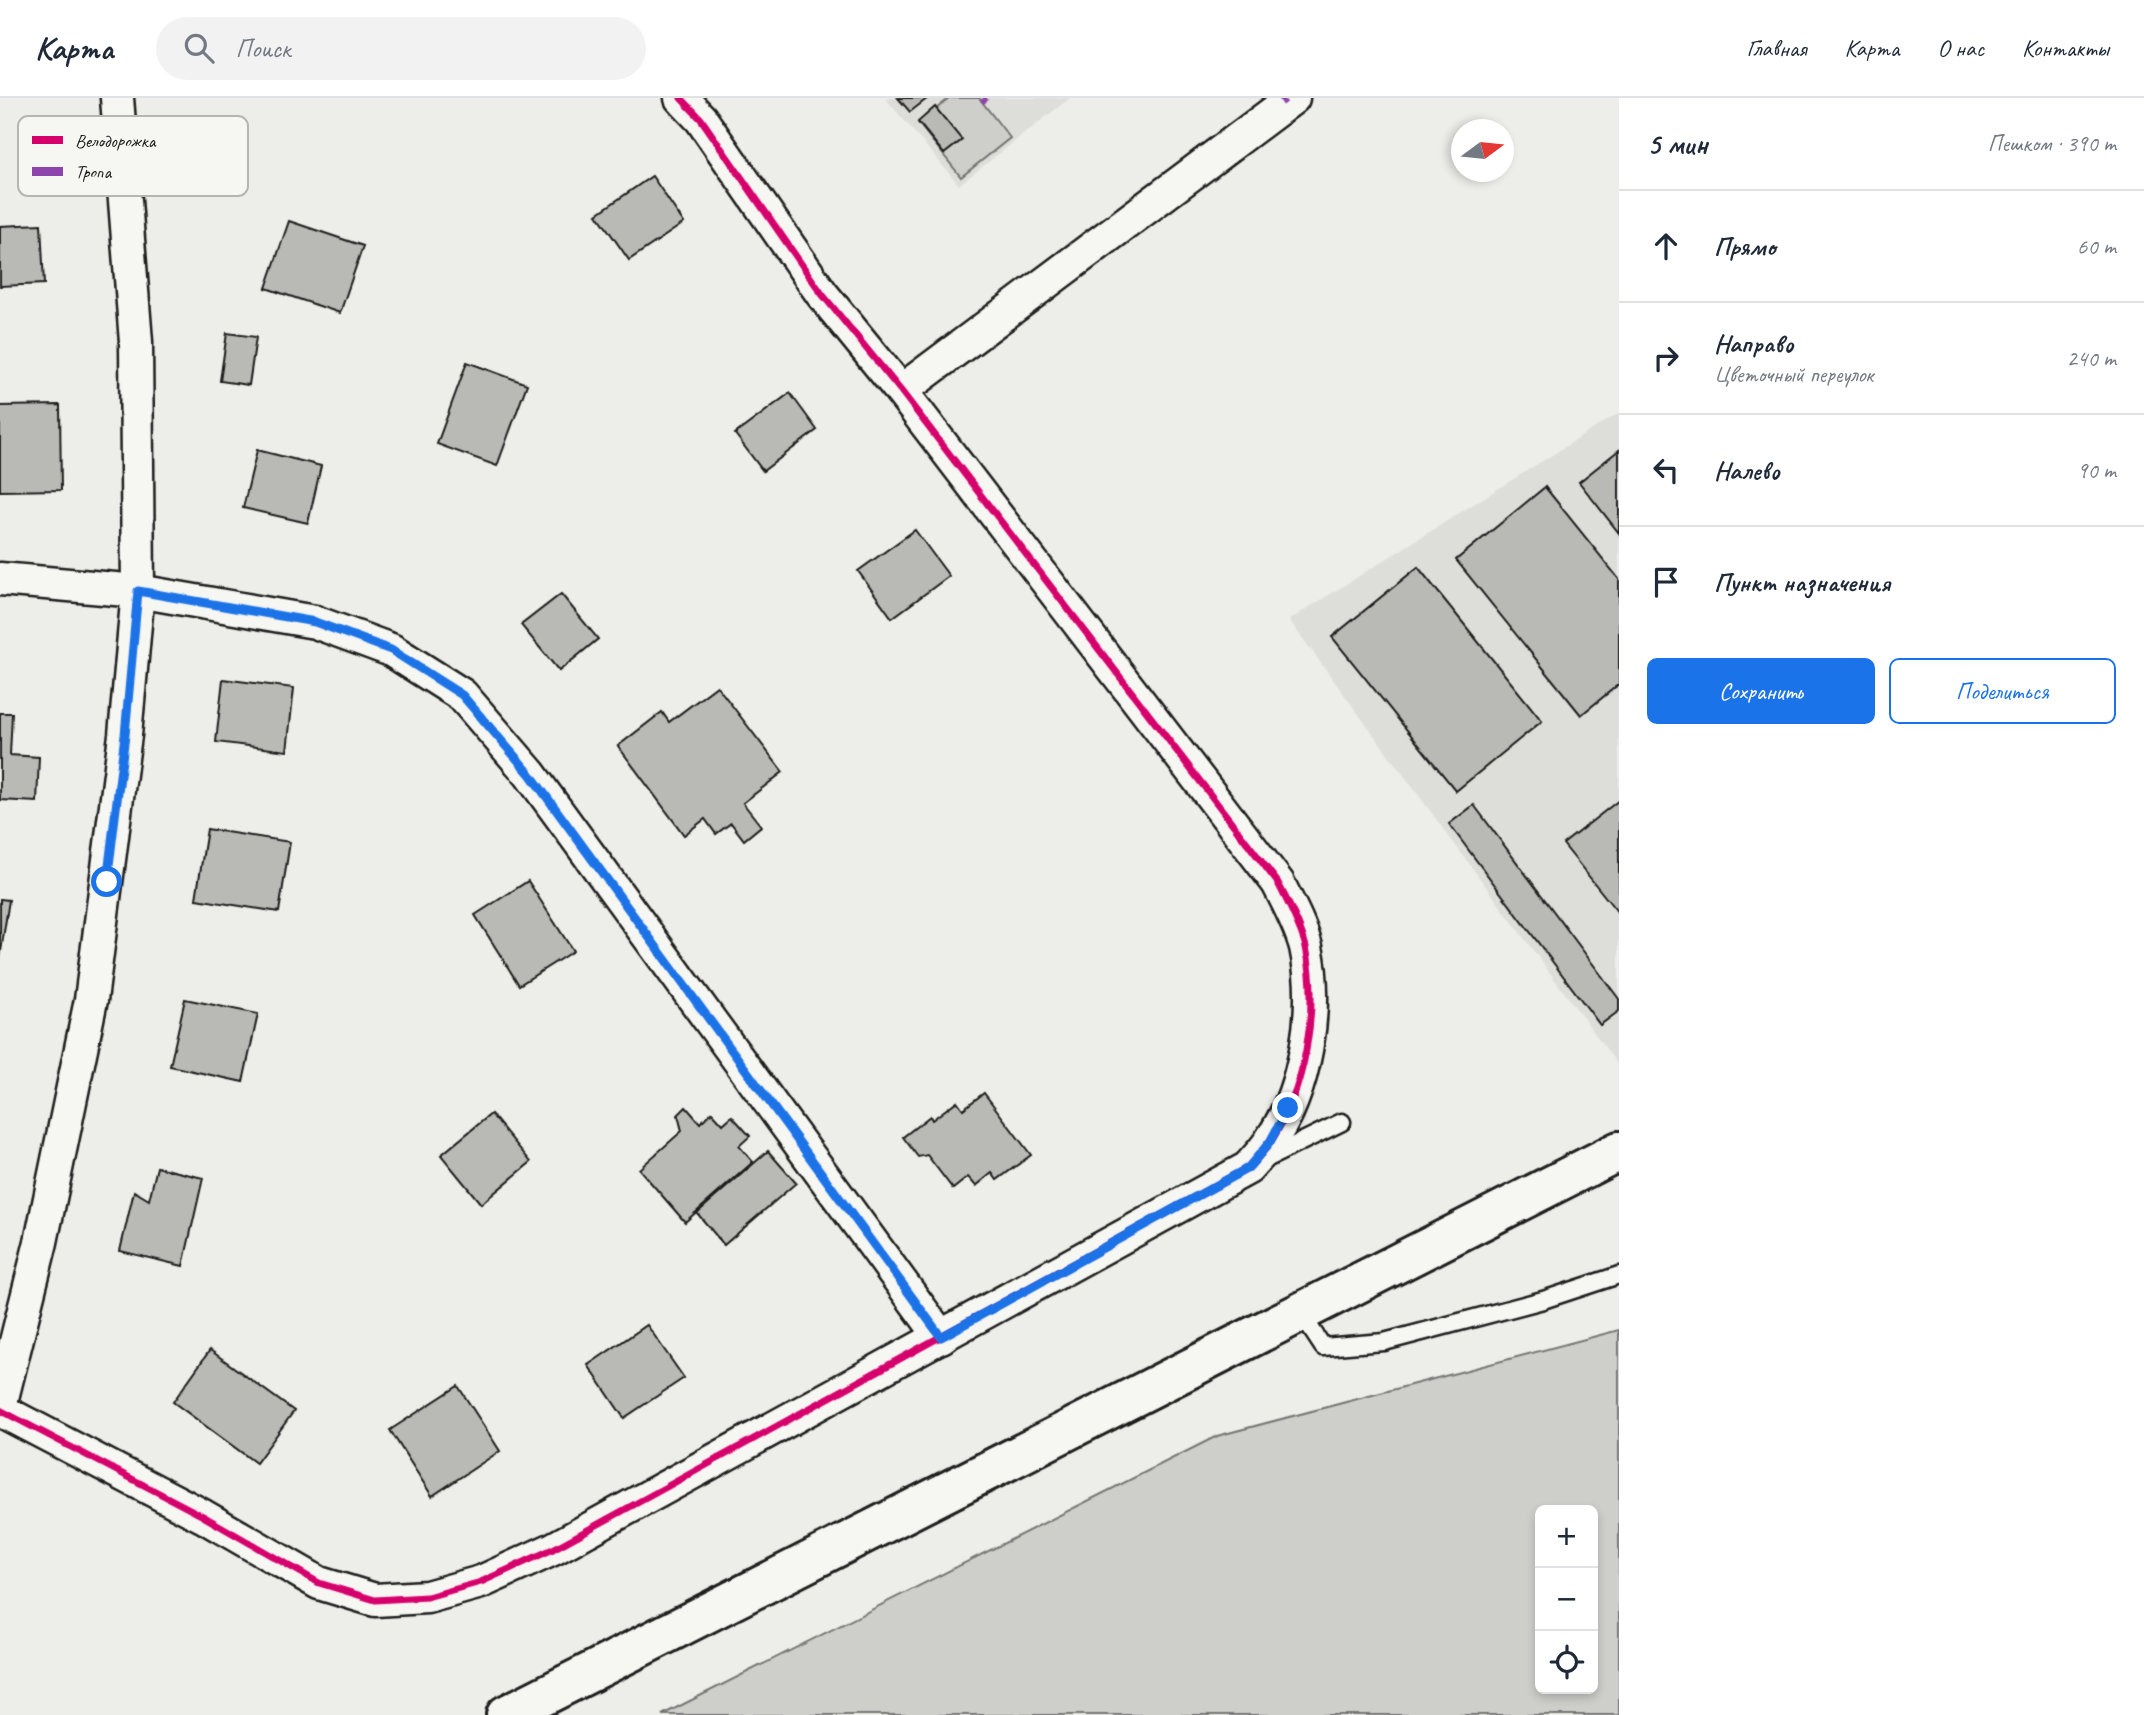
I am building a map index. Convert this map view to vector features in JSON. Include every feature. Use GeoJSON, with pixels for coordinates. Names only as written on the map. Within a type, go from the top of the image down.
{"type":"FeatureCollection","features":[{"type":"Feature","properties":{"kind":"street"},"geometry":{"type":"LineString","coordinates":[[117,98],[118,116]]}},
{"type":"Feature","properties":{"kind":"street"},"geometry":{"type":"LineString","coordinates":[[125,196],[136,342],[138,591],[125,735],[92,1000],[41,1242],[0,1408],[203,1516],[319,1583],[375,1600],[427,1598],[481,1582],[553,1549],[1248,1168],[1270,1142],[1288,1108],[1302,1068],[1310,1028],[1310,975],[1305,945],[1296,917],[1278,883],[901,391],[822,294],[701,119],[681,98]]}},
{"type":"Feature","properties":{"kind":"street"},"geometry":{"type":"LineString","coordinates":[[901,391],[1293,98]]}},
{"type":"Feature","properties":{"kind":"street"},"geometry":{"type":"LineString","coordinates":[[0,579],[138,591],[315,622],[391,650],[462,695],[530,774],[941,1337]]}},
{"type":"Feature","properties":{"kind":"street"},"geometry":{"type":"LineString","coordinates":[[506,1715],[1619,1151]]}},
{"type":"Feature","properties":{"kind":"lane"},"geometry":{"type":"LineString","coordinates":[[1248,1168],[1342,1122]]}},
{"type":"Feature","properties":{"kind":"lane"},"geometry":{"type":"LineString","coordinates":[[1300,1312],[1323,1347],[1384,1342],[1543,1300],[1619,1275]]}},
{"type":"Feature","properties":{"kind":"shaded area"},"geometry":{"type":"Polygon","coordinates":[[[885,98],[1070,98],[959,185],[885,98]]]}},
{"type":"Feature","properties":{"kind":"shaded area"},"geometry":{"type":"Polygon","coordinates":[[[950,98],[979,98],[1010,138],[961,177],[918,123],[950,98]]]}},
{"type":"Feature","properties":{"kind":"shaded area"},"geometry":{"type":"Polygon","coordinates":[[[1619,413],[1619,1064],[1618,1065],[1289,620],[1619,413]]]}},
{"type":"Feature","properties":{"kind":"shaded area"},"geometry":{"type":"Polygon","coordinates":[[[1619,1330],[1619,1715],[662,1715],[1217,1436],[1619,1330]]]}},
{"type":"Feature","properties":{"kind":"building"},"geometry":{"type":"Polygon","coordinates":[[[898,98],[928,98],[910,112],[898,98]]]}},
{"type":"Feature","properties":{"kind":"building"},"geometry":{"type":"Polygon","coordinates":[[[935,107],[962,140],[944,154],[918,122],[935,107]]]}},
{"type":"Feature","properties":{"kind":"building"},"geometry":{"type":"Polygon","coordinates":[[[652,176],[684,223],[629,260],[597,214],[652,176]]]}},
{"type":"Feature","properties":{"kind":"building"},"geometry":{"type":"Polygon","coordinates":[[[289,221],[363,246],[340,313],[266,288],[289,221]]]}},
{"type":"Feature","properties":{"kind":"building"},"geometry":{"type":"Polygon","coordinates":[[[41,224],[44,284],[0,286],[0,226],[41,224]]]}},
{"type":"Feature","properties":{"kind":"building"},"geometry":{"type":"Polygon","coordinates":[[[227,333],[256,337],[249,385],[220,381],[227,333]]]}},
{"type":"Feature","properties":{"kind":"building"},"geometry":{"type":"Polygon","coordinates":[[[467,362],[527,384],[497,466],[437,444],[467,362]]]}},
{"type":"Feature","properties":{"kind":"building"},"geometry":{"type":"Polygon","coordinates":[[[790,393],[817,430],[763,471],[735,434],[790,393]]]}},
{"type":"Feature","properties":{"kind":"building"},"geometry":{"type":"Polygon","coordinates":[[[60,405],[61,490],[0,491],[0,406],[60,405]]]}},
{"type":"Feature","properties":{"kind":"building"},"geometry":{"type":"Polygon","coordinates":[[[257,450],[321,466],[308,523],[243,508],[257,450]]]}},
{"type":"Feature","properties":{"kind":"building"},"geometry":{"type":"Polygon","coordinates":[[[1619,450],[1619,533],[1579,482],[1619,450]]]}},
{"type":"Feature","properties":{"kind":"building"},"geometry":{"type":"Polygon","coordinates":[[[1545,487],[1619,579],[1619,684],[1581,715],[1456,560],[1545,487]]]}},
{"type":"Feature","properties":{"kind":"building"},"geometry":{"type":"Polygon","coordinates":[[[915,530],[949,576],[892,618],[858,571],[915,530]]]}},
{"type":"Feature","properties":{"kind":"building"},"geometry":{"type":"Polygon","coordinates":[[[1418,567],[1542,721],[1456,791],[1332,637],[1418,567]]]}},
{"type":"Feature","properties":{"kind":"building"},"geometry":{"type":"Polygon","coordinates":[[[561,594],[598,639],[559,671],[521,625],[561,594]]]}},
{"type":"Feature","properties":{"kind":"building"},"geometry":{"type":"Polygon","coordinates":[[[223,679],[294,688],[287,751],[216,742],[223,679]]]}},
{"type":"Feature","properties":{"kind":"building"},"geometry":{"type":"Polygon","coordinates":[[[717,686],[783,772],[743,803],[761,826],[744,840],[731,823],[716,834],[705,819],[684,835],[618,746],[662,712],[669,722],[717,686]]]}},
{"type":"Feature","properties":{"kind":"building"},"geometry":{"type":"Polygon","coordinates":[[[0,713],[12,713],[10,755],[39,757],[37,802],[0,800],[0,713]]]}},
{"type":"Feature","properties":{"kind":"building"},"geometry":{"type":"Polygon","coordinates":[[[1619,800],[1619,914],[1563,844],[1619,800]]]}},
{"type":"Feature","properties":{"kind":"building"},"geometry":{"type":"Polygon","coordinates":[[[1474,805],[1619,999],[1619,1011],[1600,1025],[1449,824],[1474,805]]]}},
{"type":"Feature","properties":{"kind":"building"},"geometry":{"type":"Polygon","coordinates":[[[207,829],[290,842],[279,912],[196,899],[207,829]]]}},
{"type":"Feature","properties":{"kind":"building"},"geometry":{"type":"Polygon","coordinates":[[[528,881],[573,951],[519,985],[475,915],[528,881]]]}},
{"type":"Feature","properties":{"kind":"building"},"geometry":{"type":"Polygon","coordinates":[[[0,899],[9,900],[0,958],[0,899]]]}},
{"type":"Feature","properties":{"kind":"building"},"geometry":{"type":"Polygon","coordinates":[[[185,999],[258,1014],[243,1082],[170,1066],[185,999]]]}},
{"type":"Feature","properties":{"kind":"building"},"geometry":{"type":"Polygon","coordinates":[[[984,1093],[1031,1155],[997,1180],[992,1173],[976,1186],[968,1177],[953,1189],[927,1155],[918,1157],[903,1137],[930,1116],[932,1120],[957,1101],[963,1109],[984,1093]]]}},
{"type":"Feature","properties":{"kind":"building"},"geometry":{"type":"Polygon","coordinates":[[[686,1107],[700,1123],[712,1112],[723,1124],[732,1116],[750,1136],[739,1146],[753,1162],[685,1222],[639,1169],[682,1131],[678,1115],[686,1107]]]}},
{"type":"Feature","properties":{"kind":"building"},"geometry":{"type":"Polygon","coordinates":[[[491,1114],[531,1162],[481,1204],[441,1155],[491,1114]]]}},
{"type":"Feature","properties":{"kind":"building"},"geometry":{"type":"Polygon","coordinates":[[[768,1151],[796,1183],[724,1245],[697,1213],[768,1151]]]}},
{"type":"Feature","properties":{"kind":"building"},"geometry":{"type":"Polygon","coordinates":[[[157,1167],[203,1178],[183,1266],[120,1251],[134,1191],[149,1200],[157,1167]]]}},
{"type":"Feature","properties":{"kind":"building"},"geometry":{"type":"Polygon","coordinates":[[[647,1325],[684,1378],[624,1418],[588,1365],[647,1325]]]}},
{"type":"Feature","properties":{"kind":"building"},"geometry":{"type":"Polygon","coordinates":[[[210,1350],[294,1411],[256,1463],[173,1402],[210,1350]]]}},
{"type":"Feature","properties":{"kind":"building"},"geometry":{"type":"Polygon","coordinates":[[[458,1386],[500,1451],[432,1496],[390,1430],[458,1386]]]}},
{"type":"Feature","properties":{"kind":"marked path"},"geometry":{"type":"LineString","coordinates":[[982,102],[987,98]]}},
{"type":"Feature","properties":{"kind":"marked path"},"geometry":{"type":"LineString","coordinates":[[1281,98],[1285,104]]}},
{"type":"Feature","properties":{"kind":"cycle path"},"geometry":{"type":"LineString","coordinates":[[0,1410],[203,1516],[319,1583],[375,1600],[427,1597],[481,1582],[553,1549],[1248,1168],[1267,1146],[1282,1122],[1300,1075],[1306,1049],[1311,996],[1306,947],[1278,883],[901,391],[822,294],[701,119],[681,98]]}},
{"type":"Feature","properties":{"kind":"route"},"geometry":{"type":"LineString","coordinates":[[107,882],[125,735],[138,591],[315,622],[391,650],[462,695],[530,774],[584,846],[941,1337],[1248,1168],[1270,1142],[1288,1108]]}}]}
